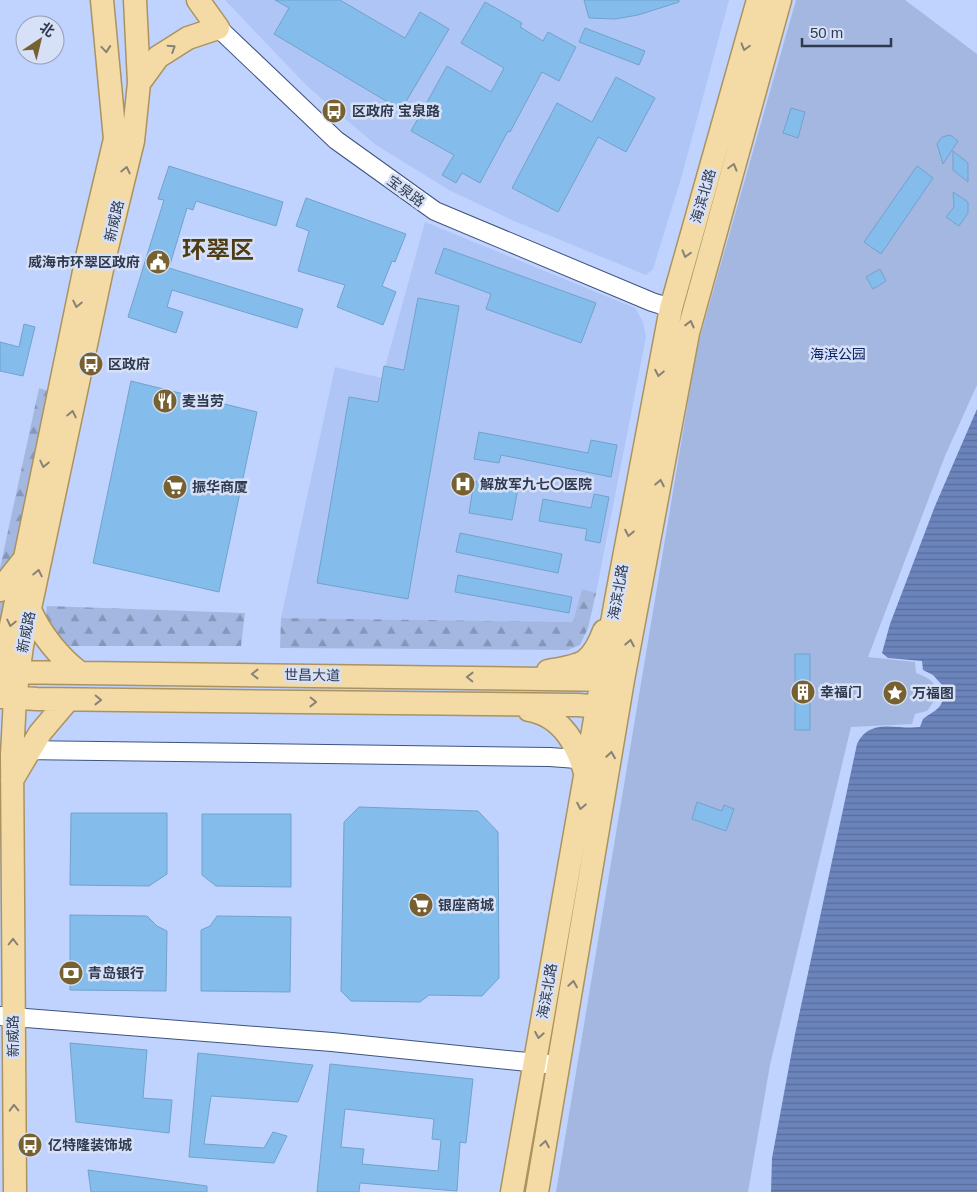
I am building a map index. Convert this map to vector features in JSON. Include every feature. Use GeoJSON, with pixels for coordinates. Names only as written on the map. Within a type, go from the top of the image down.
{"type":"FeatureCollection","features":[{"type":"Feature","properties":{"kind":"main road","name":"新威路"},"geometry":{"type":"LineString","coordinates":[[15,1192],[6,990],[12,780],[21,750],[7,698],[5,674],[24,559],[86,257],[115,139],[102,0]]}},
{"type":"Feature","properties":{"kind":"main road","name":"新威路"},"geometry":{"type":"LineString","coordinates":[[5,674],[30,610],[104,260],[133,140],[139,83],[135,0]]}},
{"type":"Feature","properties":{"kind":"main road"},"geometry":{"type":"LineString","coordinates":[[139,83],[158,57],[188,38],[218,28],[198,0]]}},
{"type":"Feature","properties":{"kind":"main road","name":"海滨北路"},"geometry":{"type":"LineString","coordinates":[[613,680],[616,600],[671,308],[758,0]]}},
{"type":"Feature","properties":{"kind":"main road","name":"海滨北路"},"geometry":{"type":"LineString","coordinates":[[537,1192],[559,1066],[613,680],[690,326],[780,0]]}},
{"type":"Feature","properties":{"kind":"main road"},"geometry":{"type":"LineString","coordinates":[[0,590],[24,559]]}},
{"type":"Feature","properties":{"kind":"main road"},"geometry":{"type":"LineString","coordinates":[[506,677],[570,667],[586,661],[596,652],[616,600]]}},
{"type":"Feature","properties":{"kind":"main road"},"geometry":{"type":"LineString","coordinates":[[30,610],[39,630],[51,646],[80,673]]}},
{"type":"Feature","properties":{"kind":"main road","name":"世昌大道"},"geometry":{"type":"LineString","coordinates":[[5,674],[506,677],[613,680]]}},
{"type":"Feature","properties":{"kind":"main road","name":"世昌大道"},"geometry":{"type":"LineString","coordinates":[[7,698],[609,708]]}},
{"type":"Feature","properties":{"kind":"main road"},"geometry":{"type":"LineString","coordinates":[[21,750],[68,700]]}},
{"type":"Feature","properties":{"kind":"main road"},"geometry":{"type":"LineString","coordinates":[[499,705],[535,711],[557,721],[586,765]]}},
{"type":"Feature","properties":{"kind":"main road","name":"海滨北路"},"geometry":{"type":"LineString","coordinates":[[512,1192],[586,765],[609,708]]}},
{"type":"Feature","properties":{"kind":"main road"},"geometry":{"type":"LineString","coordinates":[[0,1132],[2,1192]]}},
{"type":"Feature","properties":{"kind":"street","name":"宝泉路"},"geometry":{"type":"LineString","coordinates":[[188,0],[336,140],[435,211],[652,302],[671,308]]}},
{"type":"Feature","properties":{"kind":"street"},"geometry":{"type":"LineString","coordinates":[[21,750],[586,765]]}},
{"type":"Feature","properties":{"kind":"street"},"geometry":{"type":"LineString","coordinates":[[7,1016],[332,1042],[559,1066]]}},
{"type":"Feature","properties":{"kind":"shaded area"},"geometry":{"type":"Polygon","coordinates":[[[225,0],[729,0],[682,175],[653,269],[646,275],[514,221],[449,190],[376,145],[309,88],[225,0]]]}},
{"type":"Feature","properties":{"kind":"shaded area","name":"解放军九七〇医院"},"geometry":{"type":"Polygon","coordinates":[[[425,222],[635,308],[643,322],[646,337],[596,593],[582,589],[573,622],[281,618],[335,367],[382,378],[425,222]]]}},
{"type":"Feature","properties":{"kind":"shaded area"},"geometry":{"type":"Polygon","coordinates":[[[977,409],[977,1192],[771,1192],[772,1158],[795,1034],[857,744],[869,730],[876,728],[884,726],[920,727],[923,719],[942,703],[942,685],[933,675],[923,670],[922,661],[888,658],[882,653],[890,624],[935,506],[977,409]]]}},
{"type":"Feature","properties":{"kind":"green space","name":"海滨公园"},"geometry":{"type":"Polygon","coordinates":[[[796,0],[905,0],[977,54],[977,385],[945,456],[868,657],[915,662],[916,673],[924,676],[934,684],[936,688],[935,698],[927,711],[915,714],[912,724],[851,727],[770,1065],[748,1192],[556,1192],[697,348],[796,0]]]}},
{"type":"Feature","properties":{"kind":"green space"},"geometry":{"type":"Polygon","coordinates":[[[39,388],[51,392],[0,632],[0,568],[39,388]]]}},
{"type":"Feature","properties":{"kind":"green space"},"geometry":{"type":"Polygon","coordinates":[[[582,589],[596,593],[588,628],[580,645],[568,650],[280,648],[281,618],[573,622],[582,589]]]}},
{"type":"Feature","properties":{"kind":"green space"},"geometry":{"type":"Polygon","coordinates":[[[47,606],[245,613],[241,646],[65,646],[44,633],[47,606]]]}},
{"type":"Feature","properties":{"kind":"building"},"geometry":{"type":"Polygon","coordinates":[[[275,0],[340,0],[405,38],[420,12],[449,29],[401,110],[274,34],[289,8],[275,0]]]}},
{"type":"Feature","properties":{"kind":"building"},"geometry":{"type":"Polygon","coordinates":[[[584,0],[679,0],[679,2],[638,15],[615,19],[589,18],[584,0]]]}},
{"type":"Feature","properties":{"kind":"building"},"geometry":{"type":"Polygon","coordinates":[[[485,2],[522,23],[520,27],[543,41],[548,32],[576,47],[559,81],[542,72],[480,183],[462,173],[456,183],[442,175],[454,155],[411,131],[447,66],[491,92],[504,68],[461,43],[485,2]]]}},
{"type":"Feature","properties":{"kind":"building"},"geometry":{"type":"Polygon","coordinates":[[[585,28],[645,51],[639,65],[579,42],[585,28]]]}},
{"type":"Feature","properties":{"kind":"building"},"geometry":{"type":"Polygon","coordinates":[[[616,77],[655,98],[626,152],[598,137],[558,212],[512,188],[557,103],[592,122],[616,77]]]}},
{"type":"Feature","properties":{"kind":"building"},"geometry":{"type":"Polygon","coordinates":[[[791,108],[805,112],[798,138],[783,133],[791,108]]]}},
{"type":"Feature","properties":{"kind":"building"},"geometry":{"type":"Polygon","coordinates":[[[950,135],[958,141],[943,164],[937,144],[942,137],[950,135]]]}},
{"type":"Feature","properties":{"kind":"building"},"geometry":{"type":"Polygon","coordinates":[[[953,151],[968,163],[968,182],[953,170],[953,151]]]}},
{"type":"Feature","properties":{"kind":"building","name":"威海市环翠区政府"},"geometry":{"type":"Polygon","coordinates":[[[169,166],[283,202],[276,226],[196,201],[193,210],[187,208],[169,268],[303,309],[297,328],[172,290],[167,307],[183,312],[176,333],[128,317],[164,200],[158,199],[169,166]]]}},
{"type":"Feature","properties":{"kind":"building"},"geometry":{"type":"Polygon","coordinates":[[[917,166],[933,178],[881,254],[864,242],[917,166]]]}},
{"type":"Feature","properties":{"kind":"building"},"geometry":{"type":"Polygon","coordinates":[[[953,192],[968,202],[968,213],[959,226],[946,217],[954,207],[953,192]]]}},
{"type":"Feature","properties":{"kind":"building"},"geometry":{"type":"Polygon","coordinates":[[[306,198],[406,234],[395,262],[392,261],[382,286],[396,292],[383,325],[337,307],[345,285],[298,271],[309,231],[296,226],[306,198]]]}},
{"type":"Feature","properties":{"kind":"building"},"geometry":{"type":"Polygon","coordinates":[[[444,248],[596,303],[581,343],[486,309],[491,294],[435,273],[444,248]]]}},
{"type":"Feature","properties":{"kind":"building"},"geometry":{"type":"Polygon","coordinates":[[[880,269],[886,281],[873,289],[866,277],[880,269]]]}},
{"type":"Feature","properties":{"kind":"building"},"geometry":{"type":"Polygon","coordinates":[[[418,298],[459,306],[408,599],[317,583],[349,397],[378,402],[384,366],[404,370],[418,298]]]}},
{"type":"Feature","properties":{"kind":"building"},"geometry":{"type":"Polygon","coordinates":[[[24,324],[35,327],[23,376],[0,371],[0,342],[19,347],[24,324]]]}},
{"type":"Feature","properties":{"kind":"building","name":"振华商厦"},"geometry":{"type":"Polygon","coordinates":[[[131,381],[257,412],[219,592],[93,563],[131,381]]]}},
{"type":"Feature","properties":{"kind":"building"},"geometry":{"type":"Polygon","coordinates":[[[479,432],[588,453],[591,440],[617,445],[611,477],[501,455],[499,463],[474,459],[479,432]]]}},
{"type":"Feature","properties":{"kind":"building"},"geometry":{"type":"Polygon","coordinates":[[[474,481],[518,489],[512,520],[469,513],[474,481]]]}},
{"type":"Feature","properties":{"kind":"building"},"geometry":{"type":"Polygon","coordinates":[[[594,494],[609,497],[600,543],[585,540],[587,529],[539,521],[543,499],[591,508],[594,494]]]}},
{"type":"Feature","properties":{"kind":"building"},"geometry":{"type":"Polygon","coordinates":[[[460,533],[562,554],[558,573],[456,552],[460,533]]]}},
{"type":"Feature","properties":{"kind":"building"},"geometry":{"type":"Polygon","coordinates":[[[458,575],[572,597],[569,613],[455,592],[458,575]]]}},
{"type":"Feature","properties":{"kind":"building","name":"幸福门"},"geometry":{"type":"Polygon","coordinates":[[[795,654],[810,654],[810,730],[795,730],[795,654]]]}},
{"type":"Feature","properties":{"kind":"building"},"geometry":{"type":"Polygon","coordinates":[[[697,802],[722,811],[724,805],[734,809],[726,831],[692,819],[697,802]]]}},
{"type":"Feature","properties":{"kind":"building","name":"银座商城"},"geometry":{"type":"Polygon","coordinates":[[[359,807],[478,811],[498,832],[499,978],[482,996],[429,995],[420,1002],[351,1001],[341,991],[344,822],[359,807]]]}},
{"type":"Feature","properties":{"kind":"building"},"geometry":{"type":"Polygon","coordinates":[[[71,813],[167,813],[167,874],[149,886],[70,885],[71,813]]]}},
{"type":"Feature","properties":{"kind":"building"},"geometry":{"type":"Polygon","coordinates":[[[202,814],[291,814],[291,887],[216,886],[202,875],[202,814]]]}},
{"type":"Feature","properties":{"kind":"building"},"geometry":{"type":"Polygon","coordinates":[[[70,915],[147,916],[157,926],[167,931],[166,991],[70,990],[70,915]]]}},
{"type":"Feature","properties":{"kind":"building"},"geometry":{"type":"Polygon","coordinates":[[[217,916],[291,917],[290,992],[201,991],[201,930],[210,926],[217,916]]]}},
{"type":"Feature","properties":{"kind":"building"},"geometry":{"type":"Polygon","coordinates":[[[70,1043],[147,1050],[143,1098],[172,1100],[169,1133],[76,1122],[70,1043]]]}},
{"type":"Feature","properties":{"kind":"building"},"geometry":{"type":"Polygon","coordinates":[[[198,1053],[313,1065],[298,1102],[211,1096],[204,1144],[264,1148],[273,1132],[287,1136],[274,1163],[189,1157],[198,1053]]]}},
{"type":"Feature","properties":{"kind":"building"},"geometry":{"type":"Polygon","coordinates":[[[330,1064],[473,1079],[466,1143],[460,1142],[457,1191],[360,1183],[359,1192],[317,1192],[330,1064]],[[345,1109],[341,1147],[364,1149],[362,1164],[438,1171],[441,1140],[432,1139],[434,1119],[345,1109]]]}},
{"type":"Feature","properties":{"kind":"building"},"geometry":{"type":"Polygon","coordinates":[[[88,1170],[207,1186],[207,1192],[91,1192],[88,1170]]]}},
{"type":"Feature","properties":{"kind":"place","name":"区政府 宝泉路"},"geometry":{"type":"Point","coordinates":[334,111]}},
{"type":"Feature","properties":{"kind":"place","name":"威海市环翠区政府"},"geometry":{"type":"Point","coordinates":[158,262]}},
{"type":"Feature","properties":{"kind":"place","name":"区政府"},"geometry":{"type":"Point","coordinates":[91,364]}},
{"type":"Feature","properties":{"kind":"place","name":"麦当劳"},"geometry":{"type":"Point","coordinates":[165,401]}},
{"type":"Feature","properties":{"kind":"place","name":"解放军九七〇医院"},"geometry":{"type":"Point","coordinates":[463,484]}},
{"type":"Feature","properties":{"kind":"place","name":"振华商厦"},"geometry":{"type":"Point","coordinates":[175,487]}},
{"type":"Feature","properties":{"kind":"place","name":"幸福门"},"geometry":{"type":"Point","coordinates":[803,692]}},
{"type":"Feature","properties":{"kind":"place","name":"万福图"},"geometry":{"type":"Point","coordinates":[895,693]}},
{"type":"Feature","properties":{"kind":"place","name":"银座商城"},"geometry":{"type":"Point","coordinates":[421,905]}},
{"type":"Feature","properties":{"kind":"place","name":"青岛银行"},"geometry":{"type":"Point","coordinates":[71,973]}},
{"type":"Feature","properties":{"kind":"place","name":"亿特隆装饰城"},"geometry":{"type":"Point","coordinates":[30,1145]}},
{"type":"Feature","properties":{"kind":"district","name":"环翠区"},"geometry":{"type":"Point","coordinates":[218,250]}}]}
